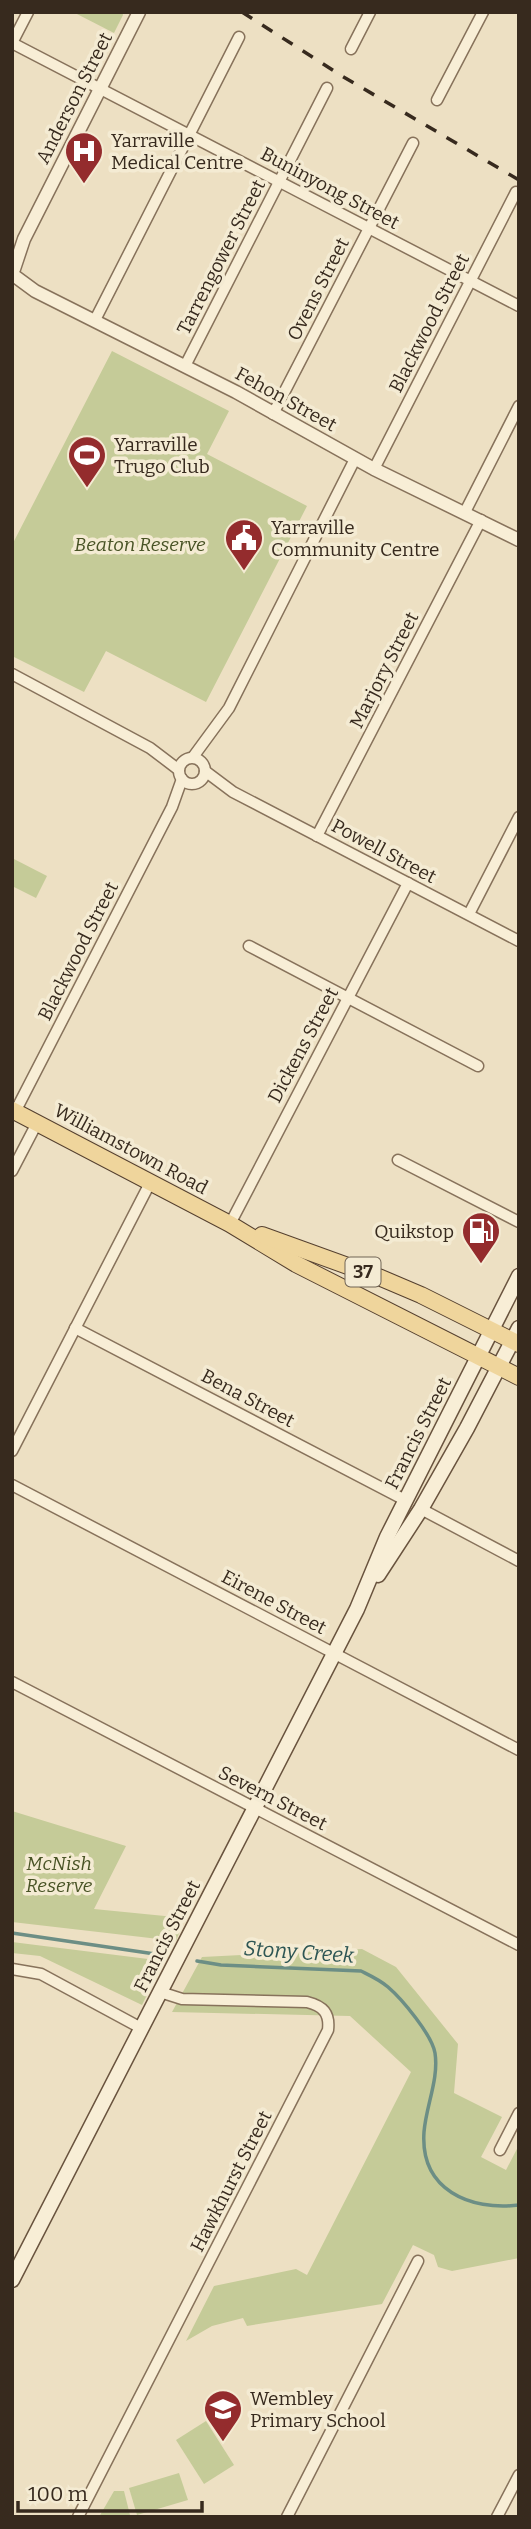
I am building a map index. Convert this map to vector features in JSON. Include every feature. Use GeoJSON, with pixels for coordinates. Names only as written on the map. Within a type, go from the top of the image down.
{"type":"FeatureCollection","features":[{"type":"Feature","properties":{"kind":"main road","name":"Williamstown Road"},"geometry":{"type":"LineString","coordinates":[[14,1111],[230,1224],[296,1264],[519,1377]]}},
{"type":"Feature","properties":{"kind":"main road","name":"Williamstown Road"},"geometry":{"type":"LineString","coordinates":[[230,1224],[381,1278],[492,1331],[516,1338]]}},
{"type":"Feature","properties":{"kind":"main road","name":"Francis Street"},"geometry":{"type":"LineString","coordinates":[[12,2280],[357,1609],[405,1500],[519,1276]]}},
{"type":"Feature","properties":{"kind":"main road","name":"Francis Street"},"geometry":{"type":"LineString","coordinates":[[357,1609],[421,1509],[516,1338]]}},
{"type":"Feature","properties":{"kind":"street"},"geometry":{"type":"LineString","coordinates":[[12,43],[28,12]]}},
{"type":"Feature","properties":{"kind":"street","name":"Anderson Street"},"geometry":{"type":"LineString","coordinates":[[13,277],[24,239],[139,12]]}},
{"type":"Feature","properties":{"kind":"street"},"geometry":{"type":"LineString","coordinates":[[351,49],[370,12]]}},
{"type":"Feature","properties":{"kind":"street"},"geometry":{"type":"LineString","coordinates":[[437,100],[483,12]]}},
{"type":"Feature","properties":{"kind":"street"},"geometry":{"type":"LineString","coordinates":[[95,320],[239,37]]}},
{"type":"Feature","properties":{"kind":"street","name":"Buninyong Street"},"geometry":{"type":"LineString","coordinates":[[12,43],[519,306]]}},
{"type":"Feature","properties":{"kind":"street","name":"Tarrengower Street"},"geometry":{"type":"LineString","coordinates":[[185,366],[327,88]]}},
{"type":"Feature","properties":{"kind":"street","name":"Ovens Street"},"geometry":{"type":"LineString","coordinates":[[273,414],[413,143]]}},
{"type":"Feature","properties":{"kind":"street","name":"Blackwood Street"},"geometry":{"type":"LineString","coordinates":[[374,469],[516,192]]}},
{"type":"Feature","properties":{"kind":"street","name":"Anderson Street"},"geometry":{"type":"LineString","coordinates":[[12,253],[24,239]]}},
{"type":"Feature","properties":{"kind":"street","name":"Fehon Street"},"geometry":{"type":"LineString","coordinates":[[13,277],[185,366],[374,469],[519,540]]}},
{"type":"Feature","properties":{"kind":"street"},"geometry":{"type":"LineString","coordinates":[[465,512],[519,406]]}},
{"type":"Feature","properties":{"kind":"street","name":"Blackwood Street"},"geometry":{"type":"LineString","coordinates":[[14,1111],[172,807],[229,708],[355,459]]}},
{"type":"Feature","properties":{"kind":"street","name":"Marjory Street"},"geometry":{"type":"LineString","coordinates":[[317,836],[481,520]]}},
{"type":"Feature","properties":{"kind":"street","name":"Powell Street"},"geometry":{"type":"LineString","coordinates":[[12,674],[519,941]]}},
{"type":"Feature","properties":{"kind":"street"},"geometry":{"type":"LineString","coordinates":[[469,914],[519,817]]}},
{"type":"Feature","properties":{"kind":"street","name":"Dickens Street"},"geometry":{"type":"LineString","coordinates":[[230,1224],[408,883]]}},
{"type":"Feature","properties":{"kind":"street"},"geometry":{"type":"LineString","coordinates":[[249,946],[478,1066]]}},
{"type":"Feature","properties":{"kind":"street"},"geometry":{"type":"LineString","coordinates":[[12,1171],[37,1123]]}},
{"type":"Feature","properties":{"kind":"street"},"geometry":{"type":"LineString","coordinates":[[398,1160],[519,1222]]}},
{"type":"Feature","properties":{"kind":"street"},"geometry":{"type":"LineString","coordinates":[[12,1451],[150,1183]]}},
{"type":"Feature","properties":{"kind":"street","name":"Bena Street"},"geometry":{"type":"LineString","coordinates":[[75,1328],[405,1500]]}},
{"type":"Feature","properties":{"kind":"street","name":"Eirene Street"},"geometry":{"type":"LineString","coordinates":[[12,1485],[519,1750]]}},
{"type":"Feature","properties":{"kind":"street"},"geometry":{"type":"LineString","coordinates":[[421,1509],[519,1561]]}},
{"type":"Feature","properties":{"kind":"street","name":"Severn Street"},"geometry":{"type":"LineString","coordinates":[[12,1682],[519,1945]]}},
{"type":"Feature","properties":{"kind":"street"},"geometry":{"type":"LineString","coordinates":[[12,1969],[41,1974],[141,2028]]}},
{"type":"Feature","properties":{"kind":"street","name":"Hawkhurst Street"},"geometry":{"type":"LineString","coordinates":[[78,2517],[328,2030],[329,2021],[323,2008],[307,2002],[182,1999],[160,1992]]}},
{"type":"Feature","properties":{"kind":"street"},"geometry":{"type":"LineString","coordinates":[[500,2150],[519,2113]]}},
{"type":"Feature","properties":{"kind":"street"},"geometry":{"type":"LineString","coordinates":[[287,2517],[418,2262]]}},
{"type":"Feature","properties":{"kind":"street"},"geometry":{"type":"LineString","coordinates":[[497,2517],[519,2475]]}},
{"type":"Feature","properties":{"kind":"green space"},"geometry":{"type":"Polygon","coordinates":[[[73,12],[122,12],[123,15],[114,33],[73,12]]]}},
{"type":"Feature","properties":{"kind":"green space","name":"Beaton Reserve"},"geometry":{"type":"Polygon","coordinates":[[[112,351],[229,411],[207,454],[307,506],[206,702],[106,651],[84,692],[12,656],[12,545],[112,351]]]}},
{"type":"Feature","properties":{"kind":"green space"},"geometry":{"type":"Polygon","coordinates":[[[12,858],[47,876],[36,898],[12,886],[12,858]]]}},
{"type":"Feature","properties":{"kind":"green space","name":"McNish Reserve"},"geometry":{"type":"Polygon","coordinates":[[[12,1811],[126,1846],[94,1909],[185,1918],[176,1941],[12,1922],[12,1811]]]}},
{"type":"Feature","properties":{"kind":"green space"},"geometry":{"type":"Polygon","coordinates":[[[12,1942],[164,1961],[142,2005],[40,1956],[12,1953],[12,1942]]]}},
{"type":"Feature","properties":{"kind":"green space"},"geometry":{"type":"Polygon","coordinates":[[[362,1949],[396,1967],[458,2044],[454,2093],[502,2117],[481,2157],[506,2170],[519,2145],[519,2258],[452,2271],[438,2267],[434,2255],[413,2245],[382,2304],[247,2326],[243,2318],[212,2326],[186,2341],[214,2286],[296,2269],[307,2275],[411,2072],[350,2016],[172,2012],[202,1957],[362,1949]]]}},
{"type":"Feature","properties":{"kind":"green space"},"geometry":{"type":"Polygon","coordinates":[[[206,2421],[234,2465],[204,2484],[176,2440],[206,2421]]]}},
{"type":"Feature","properties":{"kind":"green space"},"geometry":{"type":"Polygon","coordinates":[[[179,2473],[188,2500],[137,2515],[129,2488],[179,2473]]]}},
{"type":"Feature","properties":{"kind":"green space"},"geometry":{"type":"Polygon","coordinates":[[[114,2491],[124,2491],[130,2515],[99,2517],[114,2491]]]}},
{"type":"Feature","properties":{"kind":"waterway","name":"Stony Creek"},"geometry":{"type":"LineString","coordinates":[[12,1933],[155,1954]]}},
{"type":"Feature","properties":{"kind":"waterway","name":"Stony Creek"},"geometry":{"type":"LineString","coordinates":[[197,1961],[221,1965],[361,1971],[385,1985],[416,2018],[435,2053],[434,2083],[424,2132],[425,2152],[430,2169],[439,2182],[466,2200],[501,2206],[519,2205]]}},
{"type":"Feature","properties":{"kind":"railway"},"geometry":{"type":"LineString","coordinates":[[242,12],[342,76],[519,180]]}},
{"type":"Feature","properties":{"kind":"place","name":"Yarraville Medical Centre"},"geometry":{"type":"Point","coordinates":[84,185]}},
{"type":"Feature","properties":{"kind":"place","name":"Yarraville Trugo Club"},"geometry":{"type":"Point","coordinates":[87,489]}},
{"type":"Feature","properties":{"kind":"place","name":"Yarraville Community Centre"},"geometry":{"type":"Point","coordinates":[244,572]}},
{"type":"Feature","properties":{"kind":"place","name":"Quikstop"},"geometry":{"type":"Point","coordinates":[481,1265]}},
{"type":"Feature","properties":{"kind":"place","name":"Wembley Primary School"},"geometry":{"type":"Point","coordinates":[223,2443]}}]}
